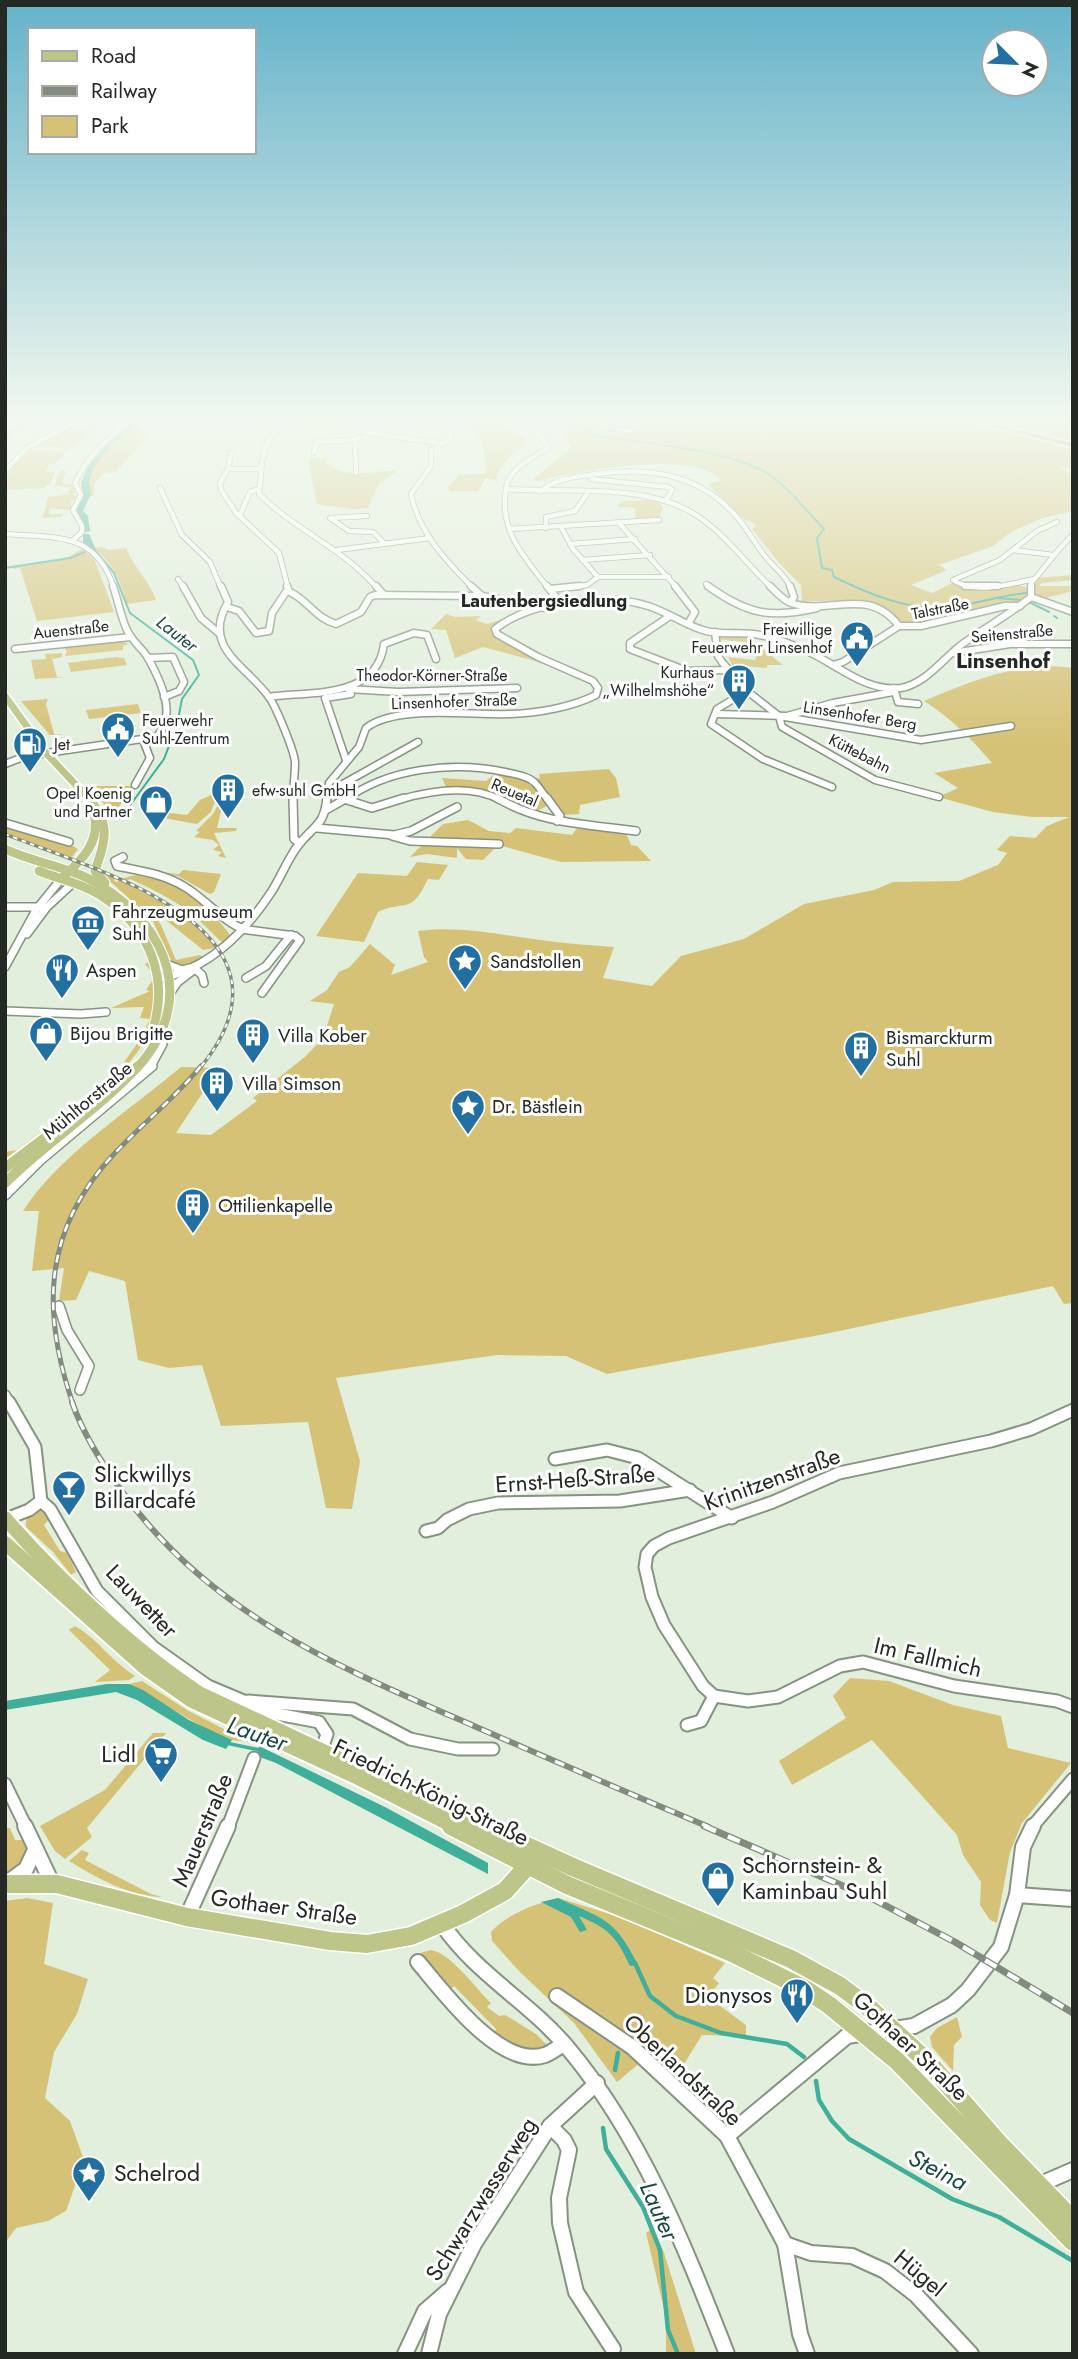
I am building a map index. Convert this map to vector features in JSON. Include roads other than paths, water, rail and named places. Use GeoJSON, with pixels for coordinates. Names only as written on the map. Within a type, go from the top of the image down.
{"type":"FeatureCollection","features":[{"type":"Feature","properties":{"kind":"main road"},"geometry":{"type":"LineString","coordinates":[[5,696],[46,753],[79,785],[94,807],[100,811],[105,826],[104,844],[96,866],[97,876],[144,915],[169,965],[171,977],[169,1010],[160,1032],[141,1063],[124,1082],[8,1178]]}},
{"type":"Feature","properties":{"kind":"main road"},"geometry":{"type":"LineString","coordinates":[[64,876],[93,841],[97,824],[94,807]]}},
{"type":"Feature","properties":{"kind":"main road"},"geometry":{"type":"LineString","coordinates":[[5,849],[101,896],[133,922],[145,938],[158,978],[160,1001],[157,1021],[132,1064],[106,1091],[8,1178]]}},
{"type":"Feature","properties":{"kind":"main road"},"geometry":{"type":"LineString","coordinates":[[5,856],[38,871],[82,877],[110,893],[150,930]]}},
{"type":"Feature","properties":{"kind":"main road"},"geometry":{"type":"LineString","coordinates":[[73,883],[96,866]]}},
{"type":"Feature","properties":{"kind":"main road","name":"Friedrich-König-Straße"},"geometry":{"type":"LineString","coordinates":[[6,1518],[25,1541],[160,1668],[199,1693],[538,1851]]}},
{"type":"Feature","properties":{"kind":"main road","name":"Friedrich-König-Straße"},"geometry":{"type":"LineString","coordinates":[[5,1543],[145,1668],[184,1695],[225,1718],[406,1801],[529,1866]]}},
{"type":"Feature","properties":{"kind":"main road","name":"Gothaer Straße"},"geometry":{"type":"LineString","coordinates":[[5,1884],[52,1883],[83,1888],[187,1917],[349,1943],[387,1942],[442,1924],[505,1891],[529,1866],[538,1851],[791,1959],[840,1986],[895,2030],[929,2063],[1073,2242]]}},
{"type":"Feature","properties":{"kind":"main road","name":"Gothaer Straße"},"geometry":{"type":"LineString","coordinates":[[529,1866],[567,1885],[625,1907],[771,1971],[813,1994],[866,2033],[1032,2190]]}},
{"type":"Feature","properties":{"kind":"main road"},"geometry":{"type":"LineString","coordinates":[[1032,2190],[1073,2220]]}},
{"type":"Feature","properties":{"kind":"street"},"geometry":{"type":"LineString","coordinates":[[5,534],[73,540],[82,532],[82,528]]}},
{"type":"Feature","properties":{"kind":"street"},"geometry":{"type":"LineString","coordinates":[[179,528],[182,535],[210,562],[228,602],[221,614],[220,634],[226,653],[269,697],[295,760],[294,839],[300,843]]}},
{"type":"Feature","properties":{"kind":"street"},"geometry":{"type":"LineString","coordinates":[[227,607],[239,611],[256,633],[264,633],[269,631],[272,613],[288,591],[279,553],[253,528]]}},
{"type":"Feature","properties":{"kind":"street"},"geometry":{"type":"LineString","coordinates":[[304,528],[358,567],[383,594]]}},
{"type":"Feature","properties":{"kind":"street"},"geometry":{"type":"LineString","coordinates":[[345,528],[349,531],[373,531],[384,542]]}},
{"type":"Feature","properties":{"kind":"street"},"geometry":{"type":"LineString","coordinates":[[424,528],[482,596]]}},
{"type":"Feature","properties":{"kind":"street"},"geometry":{"type":"LineString","coordinates":[[543,528],[509,529],[521,553],[560,602]]}},
{"type":"Feature","properties":{"kind":"street"},"geometry":{"type":"LineString","coordinates":[[562,528],[570,544],[598,577]]}},
{"type":"Feature","properties":{"kind":"street"},"geometry":{"type":"LineString","coordinates":[[624,528],[669,577],[695,612],[688,624]]}},
{"type":"Feature","properties":{"kind":"street"},"geometry":{"type":"LineString","coordinates":[[711,528],[742,561],[790,602],[799,605],[841,602],[871,607],[894,618],[899,626]]}},
{"type":"Feature","properties":{"kind":"street"},"geometry":{"type":"LineString","coordinates":[[746,528],[764,557],[791,583],[794,597],[790,602]]}},
{"type":"Feature","properties":{"kind":"street"},"geometry":{"type":"LineString","coordinates":[[1034,579],[1011,584],[966,587],[953,580],[1000,560],[1043,528]]}},
{"type":"Feature","properties":{"kind":"street"},"geometry":{"type":"LineString","coordinates":[[894,690],[917,684],[953,653],[1031,597],[1030,586],[1034,579],[1073,535]]}},
{"type":"Feature","properties":{"kind":"street"},"geometry":{"type":"LineString","coordinates":[[337,550],[430,538]]}},
{"type":"Feature","properties":{"kind":"street"},"geometry":{"type":"LineString","coordinates":[[570,544],[635,539]]}},
{"type":"Feature","properties":{"kind":"street","name":"Auenstraße"},"geometry":{"type":"LineString","coordinates":[[73,540],[100,557],[108,569],[131,637],[148,658],[164,697],[169,717],[165,729],[156,737],[143,740]]}},
{"type":"Feature","properties":{"kind":"street"},"geometry":{"type":"LineString","coordinates":[[1013,550],[1053,555]]}},
{"type":"Feature","properties":{"kind":"street"},"geometry":{"type":"LineString","coordinates":[[582,560],[650,555]]}},
{"type":"Feature","properties":{"kind":"street"},"geometry":{"type":"LineString","coordinates":[[550,589],[587,585],[598,577],[669,577]]}},
{"type":"Feature","properties":{"kind":"street"},"geometry":{"type":"LineString","coordinates":[[178,579],[204,622],[220,634]]}},
{"type":"Feature","properties":{"kind":"street"},"geometry":{"type":"LineString","coordinates":[[706,584],[733,603],[763,615],[800,612],[826,603]]}},
{"type":"Feature","properties":{"kind":"street"},"geometry":{"type":"LineString","coordinates":[[288,591],[294,593],[313,615],[336,624],[361,611],[372,596],[383,594],[482,596],[545,608]]}},
{"type":"Feature","properties":{"kind":"street","name":"Seitenstraße"},"geometry":{"type":"LineString","coordinates":[[1031,597],[1073,612]]}},
{"type":"Feature","properties":{"kind":"street","name":"Linsenhofer Straße"},"geometry":{"type":"LineString","coordinates":[[195,968],[225,949],[269,896],[300,843],[317,828],[326,810],[327,786],[362,743],[366,728],[386,718],[438,713],[507,715],[592,699],[597,692],[593,681],[520,649],[497,634],[495,629],[504,622],[560,602],[619,600],[648,606],[688,624],[715,632],[768,637],[798,647],[863,683],[894,690]]}},
{"type":"Feature","properties":{"kind":"street","name":"Talstraße"},"geometry":{"type":"LineString","coordinates":[[833,665],[843,662],[899,626],[921,626],[1005,606],[1020,606]]}},
{"type":"Feature","properties":{"kind":"street"},"geometry":{"type":"LineString","coordinates":[[670,616],[631,643],[630,649],[687,671],[729,670]]}},
{"type":"Feature","properties":{"kind":"street","name":"Küttebahn"},"geometry":{"type":"LineString","coordinates":[[715,632],[718,656],[747,691],[779,716],[782,727],[869,777],[939,797]]}},
{"type":"Feature","properties":{"kind":"street"},"geometry":{"type":"LineString","coordinates":[[346,689],[359,682],[379,663],[384,644],[414,633],[427,635],[436,659]]}},
{"type":"Feature","properties":{"kind":"street","name":"Auenstraße"},"geometry":{"type":"LineString","coordinates":[[15,649],[131,637]]}},
{"type":"Feature","properties":{"kind":"street","name":"Seitenstraße"},"geometry":{"type":"LineString","coordinates":[[953,653],[1030,642],[1073,645]]}},
{"type":"Feature","properties":{"kind":"street"},"geometry":{"type":"LineString","coordinates":[[148,658],[173,657],[183,677],[179,691],[164,697]]}},
{"type":"Feature","properties":{"kind":"street","name":"Theodor-Körner-Straße"},"geometry":{"type":"LineString","coordinates":[[269,697],[346,689],[517,688]]}},
{"type":"Feature","properties":{"kind":"street"},"geometry":{"type":"LineString","coordinates":[[346,760],[325,698],[357,690]]}},
{"type":"Feature","properties":{"kind":"street","name":"Linsenhofer Berg"},"geometry":{"type":"LineString","coordinates":[[779,716],[894,690],[898,702],[918,704]]}},
{"type":"Feature","properties":{"kind":"street"},"geometry":{"type":"LineString","coordinates":[[747,691],[717,709],[711,724],[752,753],[832,787]]}},
{"type":"Feature","properties":{"kind":"street"},"geometry":{"type":"LineString","coordinates":[[716,714],[779,716]]}},
{"type":"Feature","properties":{"kind":"street","name":"Linsenhofer Berg"},"geometry":{"type":"LineString","coordinates":[[779,716],[921,740],[1011,726]]}},
{"type":"Feature","properties":{"kind":"street"},"geometry":{"type":"LineString","coordinates":[[5,764],[12,759],[46,753],[143,740],[151,752],[152,760],[135,785]]}},
{"type":"Feature","properties":{"kind":"street"},"geometry":{"type":"LineString","coordinates":[[344,799],[339,796],[341,785],[418,741]]}},
{"type":"Feature","properties":{"kind":"street"},"geometry":{"type":"LineString","coordinates":[[326,810],[382,780],[423,769],[473,767],[530,779],[559,816],[557,821]]}},
{"type":"Feature","properties":{"kind":"street","name":"Reuetal"},"geometry":{"type":"LineString","coordinates":[[344,799],[368,807],[378,807],[419,794],[464,790],[491,795],[523,813],[557,821],[636,831]]}},
{"type":"Feature","properties":{"kind":"street"},"geometry":{"type":"LineString","coordinates":[[391,835],[411,830],[448,809],[457,807]]}},
{"type":"Feature","properties":{"kind":"street"},"geometry":{"type":"LineString","coordinates":[[5,823],[69,842]]}},
{"type":"Feature","properties":{"kind":"street"},"geometry":{"type":"LineString","coordinates":[[317,828],[391,835],[410,841],[499,844]]}},
{"type":"Feature","properties":{"kind":"street"},"geometry":{"type":"LineString","coordinates":[[123,857],[115,861],[117,866],[158,874],[184,886],[214,906],[233,926],[299,938],[300,943],[262,993]]}},
{"type":"Feature","properties":{"kind":"street"},"geometry":{"type":"LineString","coordinates":[[38,871],[51,888]]}},
{"type":"Feature","properties":{"kind":"street"},"geometry":{"type":"LineString","coordinates":[[5,967],[38,907],[51,888],[64,876]]}},
{"type":"Feature","properties":{"kind":"street"},"geometry":{"type":"LineString","coordinates":[[5,907],[38,907],[73,883]]}},
{"type":"Feature","properties":{"kind":"street"},"geometry":{"type":"LineString","coordinates":[[246,978],[266,966],[291,935]]}},
{"type":"Feature","properties":{"kind":"street"},"geometry":{"type":"LineString","coordinates":[[169,965],[182,970],[205,962]]}},
{"type":"Feature","properties":{"kind":"street"},"geometry":{"type":"LineString","coordinates":[[158,978],[171,977],[195,968]]}},
{"type":"Feature","properties":{"kind":"street"},"geometry":{"type":"LineString","coordinates":[[195,968],[202,975],[204,983]]}},
{"type":"Feature","properties":{"kind":"street"},"geometry":{"type":"LineString","coordinates":[[171,992],[185,975],[195,968]]}},
{"type":"Feature","properties":{"kind":"street"},"geometry":{"type":"LineString","coordinates":[[5,1011],[102,1012]]}},
{"type":"Feature","properties":{"kind":"street"},"geometry":{"type":"LineString","coordinates":[[5,1195],[8,1178]]}},
{"type":"Feature","properties":{"kind":"street"},"geometry":{"type":"LineString","coordinates":[[59,1306],[72,1343],[89,1366],[80,1390]]}},
{"type":"Feature","properties":{"kind":"street","name":"Lauwetter"},"geometry":{"type":"LineString","coordinates":[[5,1395],[35,1447],[41,1501],[50,1509],[97,1591],[153,1647],[208,1686],[272,1713],[319,1722],[325,1727],[327,1734],[321,1752]]}},
{"type":"Feature","properties":{"kind":"street","name":"Krinitzenstraße"},"geometry":{"type":"LineString","coordinates":[[714,1696],[703,1686],[664,1625],[652,1597],[645,1567],[647,1554],[654,1546],[669,1538],[732,1518],[839,1473],[991,1441],[1031,1429],[1073,1410]]}},
{"type":"Feature","properties":{"kind":"street","name":"Ernst-Heß-Straße"},"geometry":{"type":"LineString","coordinates":[[555,1458],[590,1451],[621,1453],[652,1465],[732,1518]]}},
{"type":"Feature","properties":{"kind":"street","name":"Ernst-Heß-Straße"},"geometry":{"type":"LineString","coordinates":[[426,1531],[438,1528],[447,1520],[469,1509],[498,1503],[620,1501],[690,1490]]}},
{"type":"Feature","properties":{"kind":"street"},"geometry":{"type":"LineString","coordinates":[[6,1518],[29,1510],[41,1501]]}},
{"type":"Feature","properties":{"kind":"street","name":"Im Fallmich"},"geometry":{"type":"LineString","coordinates":[[714,1696],[748,1701],[778,1697],[841,1666],[863,1662],[954,1686],[1057,1701],[1073,1707]]}},
{"type":"Feature","properties":{"kind":"street"},"geometry":{"type":"LineString","coordinates":[[687,1725],[701,1721],[714,1696]]}},
{"type":"Feature","properties":{"kind":"street"},"geometry":{"type":"LineString","coordinates":[[240,1700],[354,1709],[410,1739],[458,1749],[493,1749]]}},
{"type":"Feature","properties":{"kind":"street","name":"Mauerstraße"},"geometry":{"type":"LineString","coordinates":[[187,1917],[224,1837],[254,1758]]}},
{"type":"Feature","properties":{"kind":"street"},"geometry":{"type":"LineString","coordinates":[[727,2136],[840,2040],[866,2033],[895,2030],[932,2018],[953,2005],[968,1990],[995,1959],[1011,1920],[1023,1847],[1033,1825],[1073,1779]]}},
{"type":"Feature","properties":{"kind":"street"},"geometry":{"type":"LineString","coordinates":[[5,1784],[52,1883]]}},
{"type":"Feature","properties":{"kind":"street"},"geometry":{"type":"LineString","coordinates":[[5,1884],[26,1869],[35,1850]]}},
{"type":"Feature","properties":{"kind":"street"},"geometry":{"type":"LineString","coordinates":[[1017,1895],[1073,1899]]}},
{"type":"Feature","properties":{"kind":"street"},"geometry":{"type":"LineString","coordinates":[[442,1924],[474,1964],[564,2044],[597,2083],[652,2180],[697,2278],[727,2354]]}},
{"type":"Feature","properties":{"kind":"street"},"geometry":{"type":"LineString","coordinates":[[418,1962],[483,2034],[498,2046],[510,2052],[540,2055],[552,2054],[564,2044]]}},
{"type":"Feature","properties":{"kind":"street","name":"Oberlandstraße"},"geometry":{"type":"LineString","coordinates":[[557,1996],[632,2048],[727,2136],[785,2244],[800,2334],[807,2354]]}},
{"type":"Feature","properties":{"kind":"street","name":"Schwarzwasserweg"},"geometry":{"type":"LineString","coordinates":[[429,2354],[439,2314],[474,2244],[550,2126],[597,2083]]}},
{"type":"Feature","properties":{"kind":"street"},"geometry":{"type":"LineString","coordinates":[[550,2126],[564,2140],[569,2150],[559,2197],[560,2223],[576,2292],[613,2349]]}},
{"type":"Feature","properties":{"kind":"street"},"geometry":{"type":"LineString","coordinates":[[1032,2190],[1073,2170]]}},
{"type":"Feature","properties":{"kind":"street","name":"Hügel"},"geometry":{"type":"LineString","coordinates":[[785,2244],[811,2253],[852,2256],[885,2271],[916,2295],[971,2354]]}},
{"type":"Feature","properties":{"kind":"street"},"geometry":{"type":"LineString","coordinates":[[405,2354],[425,2311],[449,2290]]}},
{"type":"Feature","properties":{"kind":"water"},"geometry":{"type":"Polygon","coordinates":[[[107,1684],[129,1684],[143,1690],[189,1720],[232,1740],[226,1749],[203,1740],[137,1700],[116,1692],[5,1710],[5,1701],[107,1684]]]}},
{"type":"Feature","properties":{"kind":"water"},"geometry":{"type":"Polygon","coordinates":[[[259,1746],[385,1807],[488,1863],[488,1874],[276,1763],[257,1756],[259,1746]]]}},
{"type":"Feature","properties":{"kind":"water"},"geometry":{"type":"Polygon","coordinates":[[[558,1898],[606,1922],[622,1938],[638,1965],[630,1966],[616,1940],[598,1925],[579,1916],[587,1930],[580,1932],[571,1917],[541,1902],[558,1898]]]}},
{"type":"Feature","properties":{"kind":"waterway"},"geometry":{"type":"LineString","coordinates":[[823,528],[817,538],[822,568],[832,570],[834,577],[875,595],[904,604],[934,608],[997,598]]}},
{"type":"Feature","properties":{"kind":"waterway"},"geometry":{"type":"LineString","coordinates":[[86,536],[93,548]]}},
{"type":"Feature","properties":{"kind":"waterway","name":"Lauter"},"geometry":{"type":"LineString","coordinates":[[93,548],[114,573],[130,613],[193,660],[199,675],[182,699],[177,725],[164,759],[120,819]]}},
{"type":"Feature","properties":{"kind":"waterway"},"geometry":{"type":"LineString","coordinates":[[5,568],[70,558],[85,552]]}},
{"type":"Feature","properties":{"kind":"waterway"},"geometry":{"type":"LineString","coordinates":[[997,598],[1027,593]]}},
{"type":"Feature","properties":{"kind":"waterway"},"geometry":{"type":"LineString","coordinates":[[997,598],[1021,600]]}},
{"type":"Feature","properties":{"kind":"waterway"},"geometry":{"type":"LineString","coordinates":[[1029,602],[1049,612]]}},
{"type":"Feature","properties":{"kind":"waterway","name":"Lauter"},"geometry":{"type":"LineString","coordinates":[[226,1743],[260,1750]]}},
{"type":"Feature","properties":{"kind":"waterway","name":"Steina"},"geometry":{"type":"LineString","coordinates":[[635,1963],[650,1996],[676,2016],[721,2033],[787,2044],[804,2057]]}},
{"type":"Feature","properties":{"kind":"waterway","name":"Lauter"},"geometry":{"type":"LineString","coordinates":[[615,2070],[618,2053]]}},
{"type":"Feature","properties":{"kind":"waterway","name":"Steina"},"geometry":{"type":"LineString","coordinates":[[816,2081],[819,2100],[832,2121],[849,2139],[952,2199],[999,2217],[1073,2261]]}},
{"type":"Feature","properties":{"kind":"waterway","name":"Lauter"},"geometry":{"type":"LineString","coordinates":[[603,2128],[606,2149],[643,2207],[660,2250],[668,2330],[678,2354]]}},
{"type":"Feature","properties":{"kind":"railway"},"geometry":{"type":"LineString","coordinates":[[5,834],[137,887],[180,912],[213,942],[231,978],[228,1019],[200,1068]]}},
{"type":"Feature","properties":{"kind":"railway"},"geometry":{"type":"LineString","coordinates":[[73,1404],[56,1336],[53,1304],[61,1242],[73,1212],[114,1154],[201,1066]]}},
{"type":"Feature","properties":{"kind":"railway"},"geometry":{"type":"LineString","coordinates":[[72,1402],[100,1459],[156,1534],[195,1571],[236,1604],[280,1633],[374,1682],[709,1827]]}},
{"type":"Feature","properties":{"kind":"railway"},"geometry":{"type":"LineString","coordinates":[[704,1826],[873,1899],[955,1942],[1073,2013]]}},
{"type":"Feature","properties":{"kind":"place","name":"Freiwillige Feuerwehr Linsenhof"},"geometry":{"type":"Point","coordinates":[857,668]}},
{"type":"Feature","properties":{"kind":"place","name":"Kurhaus „Wilhelmshöhe“"},"geometry":{"type":"Point","coordinates":[739,711]}},
{"type":"Feature","properties":{"kind":"place","name":"Feuerwehr Suhl-Zentrum"},"geometry":{"type":"Point","coordinates":[118,759]}},
{"type":"Feature","properties":{"kind":"place","name":"Jet"},"geometry":{"type":"Point","coordinates":[30,774]}},
{"type":"Feature","properties":{"kind":"place","name":"efw-suhl GmbH"},"geometry":{"type":"Point","coordinates":[228,820]}},
{"type":"Feature","properties":{"kind":"place","name":"Opel Koenig und Partner"},"geometry":{"type":"Point","coordinates":[156,832]}},
{"type":"Feature","properties":{"kind":"place","name":"Fahrzeugmuseum Suhl"},"geometry":{"type":"Point","coordinates":[88,952]}},
{"type":"Feature","properties":{"kind":"place","name":"Sandstollen"},"geometry":{"type":"Point","coordinates":[465,991]}},
{"type":"Feature","properties":{"kind":"place","name":"Aspen"},"geometry":{"type":"Point","coordinates":[62,1000]}},
{"type":"Feature","properties":{"kind":"place","name":"Bijou Brigitte"},"geometry":{"type":"Point","coordinates":[46,1063]}},
{"type":"Feature","properties":{"kind":"place","name":"Villa Kober"},"geometry":{"type":"Point","coordinates":[253,1065]}},
{"type":"Feature","properties":{"kind":"place","name":"Bismarckturm Suhl"},"geometry":{"type":"Point","coordinates":[861,1078]}},
{"type":"Feature","properties":{"kind":"place","name":"Villa Simson"},"geometry":{"type":"Point","coordinates":[217,1113]}},
{"type":"Feature","properties":{"kind":"place","name":"Dr. Bästlein"},"geometry":{"type":"Point","coordinates":[468,1136]}},
{"type":"Feature","properties":{"kind":"place","name":"Ottilienkapelle"},"geometry":{"type":"Point","coordinates":[193,1235]}},
{"type":"Feature","properties":{"kind":"place","name":"Slickwillys Billardcafé"},"geometry":{"type":"Point","coordinates":[69,1517]}},
{"type":"Feature","properties":{"kind":"place","name":"Lidl"},"geometry":{"type":"Point","coordinates":[161,1784]}},
{"type":"Feature","properties":{"kind":"place","name":"Schornstein- & Kaminbau Suhl"},"geometry":{"type":"Point","coordinates":[718,1908]}},
{"type":"Feature","properties":{"kind":"place","name":"Dionysos"},"geometry":{"type":"Point","coordinates":[797,2025]}},
{"type":"Feature","properties":{"kind":"place","name":"Schelrod"},"geometry":{"type":"Point","coordinates":[89,2203]}},
{"type":"Feature","properties":{"kind":"district","name":"Lautenbergsiedlung"},"geometry":{"type":"Point","coordinates":[544,601]}},
{"type":"Feature","properties":{"kind":"district","name":"Linsenhof"},"geometry":{"type":"Point","coordinates":[1003,661]}}]}
